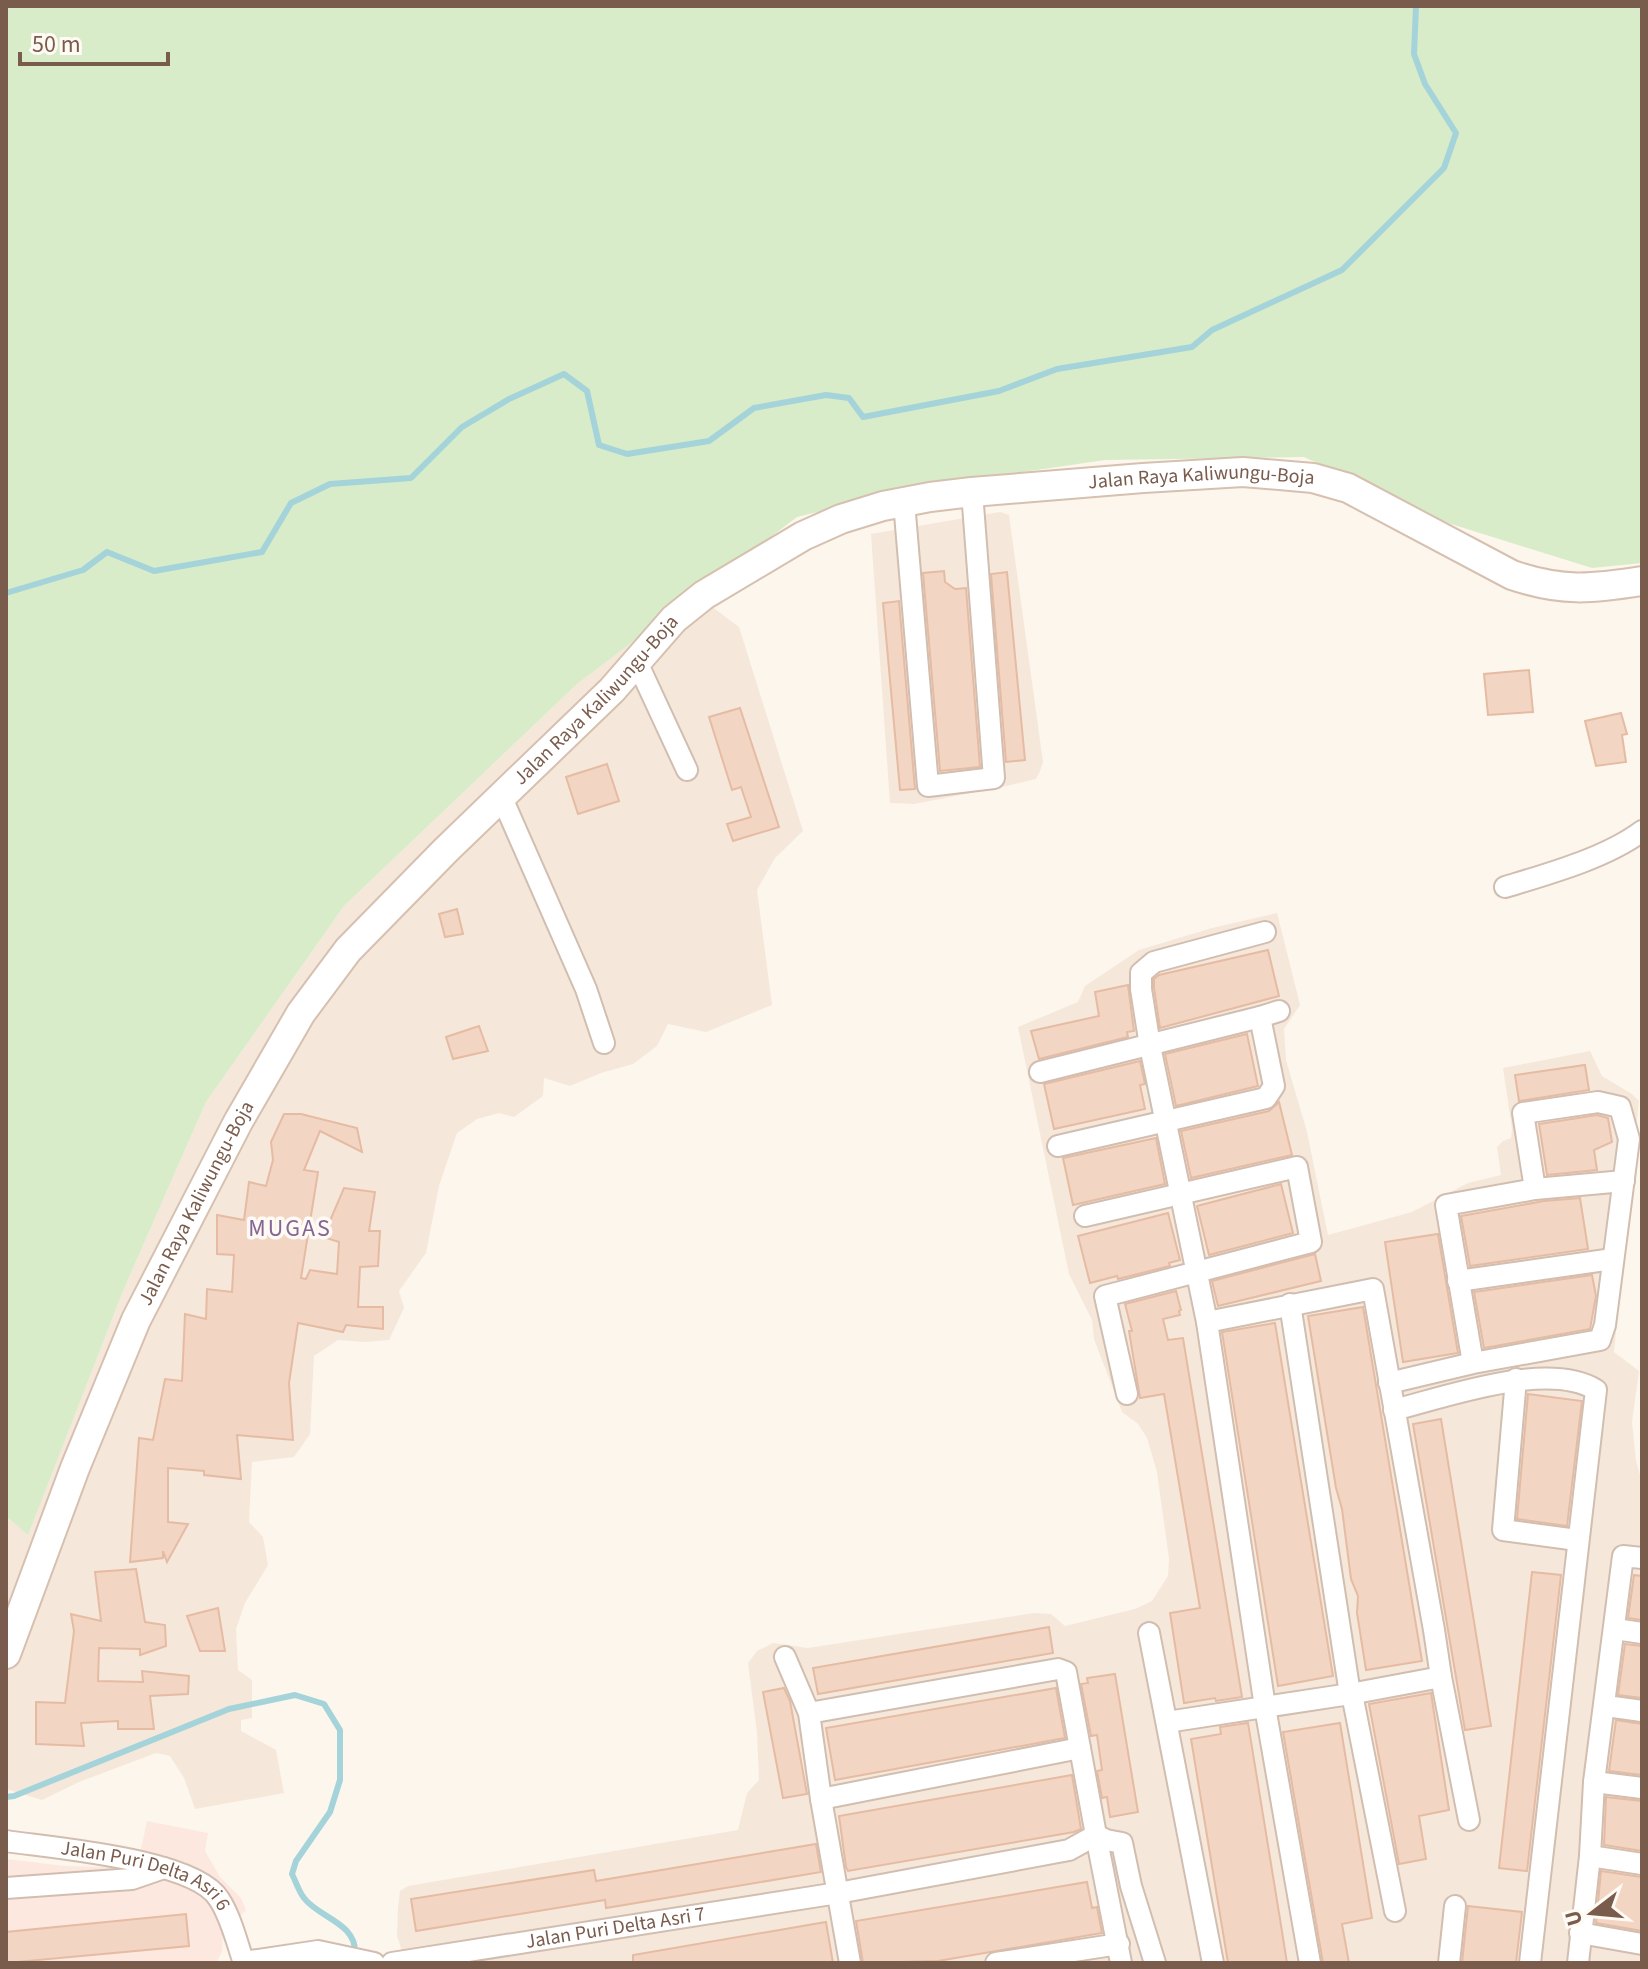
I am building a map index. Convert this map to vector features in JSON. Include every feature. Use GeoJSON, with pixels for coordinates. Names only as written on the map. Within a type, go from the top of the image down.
{"type":"FeatureCollection","features":[{"type":"Feature","properties":{"kind":"main road","name":"Jalan Raya Kaliwungu-Boja"},"geometry":{"type":"LineString","coordinates":[[6,1654],[75,1468],[136,1320],[268,1067],[301,1013],[348,950],[446,850],[612,690],[674,619],[704,595],[803,536],[841,519],[904,502],[972,492],[1243,472],[1313,478],[1348,488],[1512,575],[1542,585],[1581,589],[1642,581]]}},
{"type":"Feature","properties":{"kind":"street"},"geometry":{"type":"LineString","coordinates":[[904,502],[928,786],[994,778],[972,492]]}},
{"type":"Feature","properties":{"kind":"street"},"geometry":{"type":"LineString","coordinates":[[636,660],[687,770]]}},
{"type":"Feature","properties":{"kind":"street"},"geometry":{"type":"LineString","coordinates":[[502,798],[586,989],[604,1043]]}},
{"type":"Feature","properties":{"kind":"street"},"geometry":{"type":"LineString","coordinates":[[1505,887],[1547,875],[1629,841],[1642,831]]}},
{"type":"Feature","properties":{"kind":"street"},"geometry":{"type":"LineString","coordinates":[[1265,932],[1154,962],[1144,968],[1140,979],[1150,1046],[1207,1322],[1265,1707],[1310,1963]]}},
{"type":"Feature","properties":{"kind":"street"},"geometry":{"type":"LineString","coordinates":[[1040,1072],[1269,1014],[1274,1086],[1266,1098],[1058,1146]]}},
{"type":"Feature","properties":{"kind":"street"},"geometry":{"type":"LineString","coordinates":[[1389,1383],[1473,1363],[1600,1340],[1605,1325],[1629,1139],[1620,1107],[1598,1102],[1523,1113],[1535,1189]]}},
{"type":"Feature","properties":{"kind":"street"},"geometry":{"type":"LineString","coordinates":[[1085,1216],[1297,1167],[1311,1242],[1105,1296],[1127,1394]]}},
{"type":"Feature","properties":{"kind":"street"},"geometry":{"type":"LineString","coordinates":[[1473,1363],[1446,1205],[1535,1189],[1624,1181]]}},
{"type":"Feature","properties":{"kind":"street"},"geometry":{"type":"LineString","coordinates":[[1458,1281],[1613,1259]]}},
{"type":"Feature","properties":{"kind":"street"},"geometry":{"type":"LineString","coordinates":[[1207,1322],[1373,1289],[1469,1820]]}},
{"type":"Feature","properties":{"kind":"street"},"geometry":{"type":"LineString","coordinates":[[1290,1304],[1351,1694],[1395,1911]]}},
{"type":"Feature","properties":{"kind":"street"},"geometry":{"type":"LineString","coordinates":[[1394,1410],[1516,1379],[1583,1382],[1596,1390],[1530,1963]]}},
{"type":"Feature","properties":{"kind":"street"},"geometry":{"type":"LineString","coordinates":[[1516,1379],[1503,1530],[1577,1540]]}},
{"type":"Feature","properties":{"kind":"street"},"geometry":{"type":"LineString","coordinates":[[1578,1963],[1590,1856],[1594,1782],[1623,1556],[1642,1558]]}},
{"type":"Feature","properties":{"kind":"street"},"geometry":{"type":"LineString","coordinates":[[1615,1629],[1642,1633]]}},
{"type":"Feature","properties":{"kind":"street"},"geometry":{"type":"LineString","coordinates":[[1149,1633],[1213,1963]]}},
{"type":"Feature","properties":{"kind":"street"},"geometry":{"type":"LineString","coordinates":[[785,1657],[809,1713],[850,1963]]}},
{"type":"Feature","properties":{"kind":"street"},"geometry":{"type":"LineString","coordinates":[[809,1713],[1058,1669],[1066,1672],[1120,1954],[996,1963]]}},
{"type":"Feature","properties":{"kind":"street"},"geometry":{"type":"LineString","coordinates":[[1167,1722],[1441,1677]]}},
{"type":"Feature","properties":{"kind":"street"},"geometry":{"type":"LineString","coordinates":[[1606,1706],[1642,1711]]}},
{"type":"Feature","properties":{"kind":"street"},"geometry":{"type":"LineString","coordinates":[[821,1799],[1080,1748]]}},
{"type":"Feature","properties":{"kind":"street"},"geometry":{"type":"LineString","coordinates":[[1594,1782],[1642,1788]]}},
{"type":"Feature","properties":{"kind":"street"},"geometry":{"type":"LineString","coordinates":[[1096,1835],[1122,1843],[1131,1886],[1155,1963]]}},
{"type":"Feature","properties":{"kind":"street","name":"Jalan Puri Delta Asri 7"},"geometry":{"type":"LineString","coordinates":[[392,1963],[838,1893],[1069,1850],[1096,1835]]}},
{"type":"Feature","properties":{"kind":"street","name":"Jalan Puri Delta Asri 6"},"geometry":{"type":"LineString","coordinates":[[6,1841],[129,1858],[165,1867],[208,1887],[219,1898],[244,1962]]}},
{"type":"Feature","properties":{"kind":"street"},"geometry":{"type":"LineString","coordinates":[[1590,1856],[1642,1864]]}},
{"type":"Feature","properties":{"kind":"street"},"geometry":{"type":"LineString","coordinates":[[6,1888],[132,1879],[165,1867]]}},
{"type":"Feature","properties":{"kind":"street"},"geometry":{"type":"LineString","coordinates":[[1449,1963],[1455,1906]]}},
{"type":"Feature","properties":{"kind":"street"},"geometry":{"type":"LineString","coordinates":[[1580,1933],[1642,1944]]}},
{"type":"Feature","properties":{"kind":"street"},"geometry":{"type":"LineString","coordinates":[[244,1962],[318,1951],[374,1963]]}},
{"type":"Feature","properties":{"kind":"shaded area"},"geometry":{"type":"Polygon","coordinates":[[[1000,512],[1009,515],[1043,762],[1040,771],[1036,779],[1002,787],[914,804],[890,803],[871,534],[1000,512]]]}},
{"type":"Feature","properties":{"kind":"shaded area"},"geometry":{"type":"Polygon","coordinates":[[[695,594],[739,627],[803,831],[775,858],[757,890],[772,1005],[706,1032],[668,1024],[657,1046],[633,1064],[570,1086],[544,1078],[543,1096],[514,1117],[499,1113],[477,1119],[457,1133],[439,1186],[426,1253],[399,1291],[404,1308],[389,1340],[338,1340],[314,1356],[310,1434],[294,1457],[252,1462],[249,1522],[263,1537],[268,1565],[245,1603],[236,1629],[238,1670],[252,1680],[252,1718],[241,1720],[241,1731],[276,1750],[284,1793],[195,1809],[184,1778],[170,1756],[156,1753],[79,1782],[42,1800],[6,1789],[6,1516],[28,1534],[123,1291],[206,1102],[344,906],[577,684],[695,594]]]}},
{"type":"Feature","properties":{"kind":"shaded area"},"geometry":{"type":"Polygon","coordinates":[[[1277,913],[1300,1005],[1284,1029],[1286,1060],[1307,1132],[1328,1235],[1412,1212],[1468,1183],[1501,1175],[1497,1147],[1511,1138],[1512,1129],[1503,1068],[1590,1051],[1602,1076],[1639,1101],[1614,1352],[1639,1371],[1632,1422],[1636,1461],[1642,1481],[1642,1963],[406,1963],[397,1936],[400,1891],[408,1886],[738,1830],[747,1793],[759,1780],[757,1733],[748,1663],[757,1651],[773,1643],[808,1648],[1034,1613],[1051,1614],[1065,1626],[1135,1609],[1152,1601],[1168,1576],[1169,1559],[1157,1472],[1147,1438],[1138,1424],[1122,1412],[1094,1339],[1092,1320],[1069,1274],[1018,1027],[1078,1002],[1085,986],[1139,950],[1277,913]]]}},
{"type":"Feature","properties":{"kind":"shaded area"},"geometry":{"type":"Polygon","coordinates":[[[147,1821],[208,1833],[205,1851],[220,1877],[241,1898],[246,1910],[223,1934],[222,1952],[217,1961],[6,1963],[6,1859],[65,1866],[137,1868],[147,1821]]]}},
{"type":"Feature","properties":{"kind":"green space"},"geometry":{"type":"Polygon","coordinates":[[[6,6],[1642,6],[1642,563],[1592,568],[1448,523],[1304,457],[1105,460],[915,488],[797,517],[577,684],[344,906],[206,1102],[123,1291],[28,1535],[6,1516],[6,6]]]}},
{"type":"Feature","properties":{"kind":"building"},"geometry":{"type":"Polygon","coordinates":[[[944,571],[945,582],[955,589],[966,588],[980,767],[940,771],[923,573],[944,571]]]}},
{"type":"Feature","properties":{"kind":"building"},"geometry":{"type":"Polygon","coordinates":[[[1007,572],[1025,760],[1006,762],[991,574],[1007,572]]]}},
{"type":"Feature","properties":{"kind":"building"},"geometry":{"type":"Polygon","coordinates":[[[899,601],[915,789],[900,790],[883,603],[899,601]]]}},
{"type":"Feature","properties":{"kind":"building"},"geometry":{"type":"Polygon","coordinates":[[[1529,670],[1533,712],[1488,715],[1484,674],[1529,670]]]}},
{"type":"Feature","properties":{"kind":"building"},"geometry":{"type":"Polygon","coordinates":[[[740,708],[779,827],[733,841],[727,824],[751,817],[741,787],[732,790],[709,717],[740,708]]]}},
{"type":"Feature","properties":{"kind":"building"},"geometry":{"type":"Polygon","coordinates":[[[1621,713],[1627,734],[1622,735],[1626,762],[1596,766],[1585,721],[1621,713]]]}},
{"type":"Feature","properties":{"kind":"building"},"geometry":{"type":"Polygon","coordinates":[[[607,764],[619,801],[578,814],[566,777],[607,764]]]}},
{"type":"Feature","properties":{"kind":"building"},"geometry":{"type":"Polygon","coordinates":[[[457,909],[463,934],[445,937],[439,914],[457,909]]]}},
{"type":"Feature","properties":{"kind":"building"},"geometry":{"type":"Polygon","coordinates":[[[1268,950],[1279,996],[1160,1028],[1154,988],[1154,979],[1159,975],[1268,950]]]}},
{"type":"Feature","properties":{"kind":"building"},"geometry":{"type":"Polygon","coordinates":[[[1128,985],[1134,1031],[1127,1032],[1128,1037],[1039,1059],[1031,1031],[1099,1016],[1095,992],[1128,985]]]}},
{"type":"Feature","properties":{"kind":"building"},"geometry":{"type":"Polygon","coordinates":[[[479,1026],[488,1051],[453,1059],[446,1037],[479,1026]]]}},
{"type":"Feature","properties":{"kind":"building"},"geometry":{"type":"Polygon","coordinates":[[[1247,1034],[1258,1086],[1176,1106],[1165,1054],[1247,1034]]]}},
{"type":"Feature","properties":{"kind":"building"},"geometry":{"type":"Polygon","coordinates":[[[1140,1061],[1145,1084],[1140,1085],[1145,1109],[1054,1129],[1044,1084],[1140,1061]]]}},
{"type":"Feature","properties":{"kind":"building"},"geometry":{"type":"Polygon","coordinates":[[[1585,1065],[1589,1090],[1519,1101],[1515,1075],[1585,1065]]]}},
{"type":"Feature","properties":{"kind":"building"},"geometry":{"type":"Polygon","coordinates":[[[1279,1102],[1292,1155],[1191,1178],[1181,1131],[1269,1111],[1279,1102]]]}},
{"type":"Feature","properties":{"kind":"building"},"geometry":{"type":"Polygon","coordinates":[[[284,1114],[301,1114],[357,1128],[362,1152],[320,1131],[304,1170],[318,1172],[301,1278],[306,1279],[310,1270],[337,1274],[339,1242],[323,1237],[344,1188],[375,1192],[369,1231],[380,1231],[378,1266],[360,1267],[358,1307],[383,1307],[383,1329],[346,1325],[343,1332],[298,1323],[289,1383],[293,1440],[237,1435],[241,1479],[168,1468],[168,1522],[188,1524],[167,1562],[163,1551],[163,1558],[130,1562],[139,1438],[153,1440],[165,1379],[182,1381],[185,1314],[206,1319],[207,1289],[232,1292],[234,1255],[217,1254],[217,1215],[244,1220],[249,1182],[266,1186],[273,1160],[271,1142],[284,1114]]]}},
{"type":"Feature","properties":{"kind":"building"},"geometry":{"type":"Polygon","coordinates":[[[1597,1115],[1608,1118],[1612,1142],[1594,1150],[1597,1170],[1547,1175],[1539,1124],[1597,1115]]]}},
{"type":"Feature","properties":{"kind":"building"},"geometry":{"type":"Polygon","coordinates":[[[1156,1138],[1165,1184],[1073,1205],[1063,1158],[1156,1138]]]}},
{"type":"Feature","properties":{"kind":"building"},"geometry":{"type":"Polygon","coordinates":[[[1281,1184],[1293,1233],[1209,1255],[1197,1206],[1281,1184]]]}},
{"type":"Feature","properties":{"kind":"building"},"geometry":{"type":"Polygon","coordinates":[[[1580,1198],[1588,1249],[1470,1266],[1461,1216],[1544,1201],[1580,1198]]]}},
{"type":"Feature","properties":{"kind":"building"},"geometry":{"type":"Polygon","coordinates":[[[1168,1213],[1180,1260],[1169,1263],[1170,1266],[1090,1283],[1078,1236],[1168,1213]]]}},
{"type":"Feature","properties":{"kind":"building"},"geometry":{"type":"Polygon","coordinates":[[[1438,1234],[1458,1353],[1403,1362],[1385,1242],[1438,1234]]]}},
{"type":"Feature","properties":{"kind":"building"},"geometry":{"type":"Polygon","coordinates":[[[1315,1254],[1321,1281],[1218,1306],[1212,1281],[1315,1254]]]}},
{"type":"Feature","properties":{"kind":"building"},"geometry":{"type":"Polygon","coordinates":[[[1592,1275],[1596,1296],[1590,1329],[1484,1348],[1474,1292],[1592,1275]]]}},
{"type":"Feature","properties":{"kind":"building"},"geometry":{"type":"Polygon","coordinates":[[[1176,1291],[1180,1315],[1163,1319],[1168,1340],[1183,1338],[1242,1697],[1184,1703],[1170,1613],[1200,1608],[1164,1394],[1140,1398],[1129,1331],[1132,1331],[1125,1304],[1176,1291]]]}},
{"type":"Feature","properties":{"kind":"building"},"geometry":{"type":"Polygon","coordinates":[[[1363,1307],[1422,1661],[1366,1670],[1357,1613],[1358,1596],[1351,1579],[1342,1509],[1308,1316],[1363,1307]]]}},
{"type":"Feature","properties":{"kind":"building"},"geometry":{"type":"Polygon","coordinates":[[[1275,1323],[1333,1676],[1278,1686],[1222,1332],[1275,1323]]]}},
{"type":"Feature","properties":{"kind":"building"},"geometry":{"type":"Polygon","coordinates":[[[1528,1394],[1582,1401],[1567,1526],[1517,1519],[1528,1394]]]}},
{"type":"Feature","properties":{"kind":"building"},"geometry":{"type":"Polygon","coordinates":[[[1441,1419],[1491,1726],[1465,1730],[1413,1424],[1441,1419]]]}},
{"type":"Feature","properties":{"kind":"building"},"geometry":{"type":"Polygon","coordinates":[[[136,1569],[145,1622],[165,1625],[166,1646],[140,1655],[140,1649],[99,1648],[98,1681],[143,1682],[142,1671],[189,1676],[188,1694],[150,1696],[154,1729],[118,1729],[118,1721],[81,1723],[84,1746],[36,1744],[36,1702],[65,1703],[74,1631],[71,1614],[101,1621],[95,1572],[136,1569]]]}},
{"type":"Feature","properties":{"kind":"building"},"geometry":{"type":"Polygon","coordinates":[[[1532,1572],[1561,1575],[1527,1871],[1499,1868],[1532,1572]]]}},
{"type":"Feature","properties":{"kind":"building"},"geometry":{"type":"Polygon","coordinates":[[[1634,1575],[1642,1576],[1642,1620],[1628,1618],[1634,1575]]]}},
{"type":"Feature","properties":{"kind":"building"},"geometry":{"type":"Polygon","coordinates":[[[218,1608],[225,1651],[200,1651],[187,1616],[218,1608]]]}},
{"type":"Feature","properties":{"kind":"building"},"geometry":{"type":"Polygon","coordinates":[[[1049,1627],[1053,1653],[818,1694],[813,1668],[1049,1627]]]}},
{"type":"Feature","properties":{"kind":"building"},"geometry":{"type":"Polygon","coordinates":[[[1625,1644],[1642,1646],[1642,1698],[1618,1695],[1625,1644]]]}},
{"type":"Feature","properties":{"kind":"building"},"geometry":{"type":"Polygon","coordinates":[[[1115,1674],[1138,1812],[1110,1817],[1107,1797],[1102,1798],[1097,1771],[1102,1770],[1097,1735],[1091,1736],[1081,1684],[1088,1683],[1087,1678],[1115,1674]]]}},
{"type":"Feature","properties":{"kind":"building"},"geometry":{"type":"Polygon","coordinates":[[[784,1688],[790,1701],[807,1794],[783,1798],[763,1692],[784,1688]]]}},
{"type":"Feature","properties":{"kind":"building"},"geometry":{"type":"Polygon","coordinates":[[[1056,1688],[1065,1738],[835,1780],[826,1728],[1056,1688]]]}},
{"type":"Feature","properties":{"kind":"building"},"geometry":{"type":"Polygon","coordinates":[[[1431,1693],[1449,1810],[1419,1816],[1426,1859],[1399,1864],[1369,1704],[1431,1693]]]}},
{"type":"Feature","properties":{"kind":"building"},"geometry":{"type":"Polygon","coordinates":[[[1616,1720],[1642,1724],[1642,1775],[1609,1771],[1616,1720]]]}},
{"type":"Feature","properties":{"kind":"building"},"geometry":{"type":"Polygon","coordinates":[[[1248,1723],[1287,1963],[1228,1963],[1191,1739],[1221,1734],[1220,1727],[1248,1723]]]}},
{"type":"Feature","properties":{"kind":"building"},"geometry":{"type":"Polygon","coordinates":[[[1340,1723],[1372,1918],[1342,1924],[1349,1963],[1323,1963],[1283,1732],[1340,1723]]]}},
{"type":"Feature","properties":{"kind":"building"},"geometry":{"type":"Polygon","coordinates":[[[1072,1775],[1081,1829],[1074,1832],[848,1871],[846,1867],[839,1816],[1072,1775]]]}},
{"type":"Feature","properties":{"kind":"building"},"geometry":{"type":"Polygon","coordinates":[[[1606,1797],[1642,1801],[1642,1851],[1604,1845],[1606,1797]]]}},
{"type":"Feature","properties":{"kind":"building"},"geometry":{"type":"Polygon","coordinates":[[[816,1844],[821,1872],[606,1908],[605,1900],[416,1931],[411,1899],[594,1870],[596,1881],[816,1844]]]}},
{"type":"Feature","properties":{"kind":"building"},"geometry":{"type":"Polygon","coordinates":[[[1601,1871],[1642,1877],[1642,1931],[1596,1923],[1601,1871]]]}},
{"type":"Feature","properties":{"kind":"building"},"geometry":{"type":"Polygon","coordinates":[[[1087,1882],[1092,1908],[1097,1907],[1102,1933],[938,1961],[863,1963],[856,1921],[1087,1882]]]}},
{"type":"Feature","properties":{"kind":"building"},"geometry":{"type":"Polygon","coordinates":[[[1468,1906],[1522,1912],[1516,1963],[1462,1963],[1468,1906]]]}},
{"type":"Feature","properties":{"kind":"building"},"geometry":{"type":"Polygon","coordinates":[[[186,1914],[189,1946],[6,1963],[6,1932],[186,1914]]]}},
{"type":"Feature","properties":{"kind":"building"},"geometry":{"type":"Polygon","coordinates":[[[826,1922],[833,1963],[633,1963],[633,1955],[826,1922]]]}},
{"type":"Feature","properties":{"kind":"waterway"},"geometry":{"type":"LineString","coordinates":[[6,593],[83,570],[107,552],[154,571],[262,552],[291,503],[330,484],[411,478],[462,427],[509,399],[564,374],[587,391],[599,445],[627,454],[709,441],[754,408],[826,395],[849,398],[863,417],[999,391],[1057,369],[1192,347],[1212,330],[1342,270],[1444,168],[1456,133],[1425,84],[1414,54],[1416,6]]}},
{"type":"Feature","properties":{"kind":"waterway"},"geometry":{"type":"LineString","coordinates":[[6,1797],[229,1709],[295,1695],[324,1704],[340,1730],[340,1780],[330,1812],[296,1861],[292,1874],[304,1898],[350,1935],[355,1954]]}},
{"type":"Feature","properties":{"kind":"district","name":"MUGAS"},"geometry":{"type":"Point","coordinates":[290,1228]}}]}
